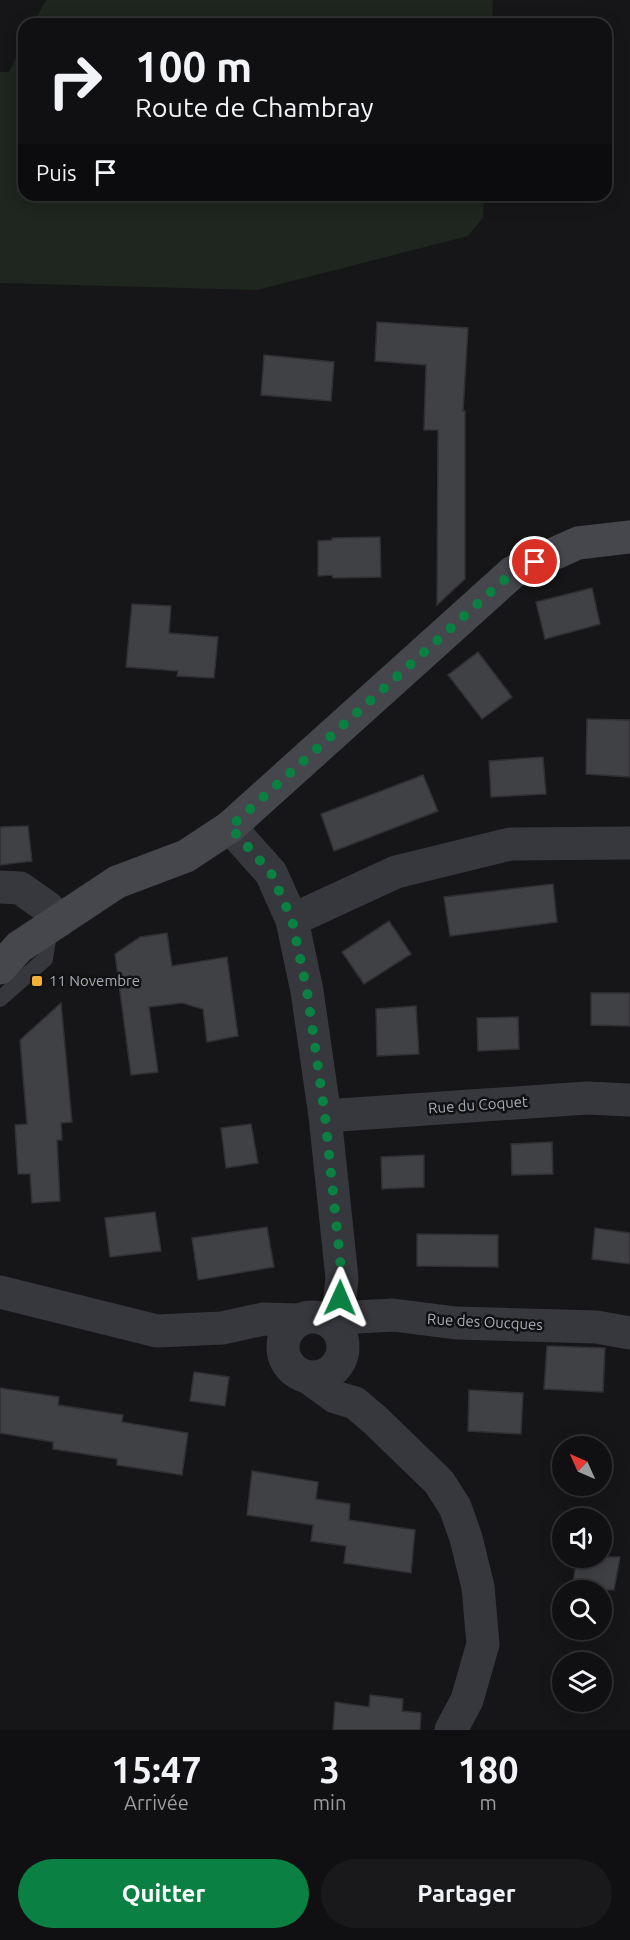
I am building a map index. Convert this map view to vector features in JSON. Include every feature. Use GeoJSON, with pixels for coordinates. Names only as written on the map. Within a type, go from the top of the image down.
{"type":"FeatureCollection","features":[{"type":"Feature","properties":{"kind":"street"},"geometry":{"type":"LineString","coordinates":[[0,968],[20,947],[117,882],[186,856],[230,827],[513,572],[578,543],[630,537]]}},
{"type":"Feature","properties":{"kind":"street"},"geometry":{"type":"LineString","coordinates":[[230,827],[271,873],[292,920],[307,991],[325,1116],[342,1278],[338,1322],[344,1344],[340,1362],[344,1382],[355,1404]]}},
{"type":"Feature","properties":{"kind":"street"},"geometry":{"type":"LineString","coordinates":[[292,920],[396,872],[510,844],[630,843]]}},
{"type":"Feature","properties":{"kind":"street"},"geometry":{"type":"LineString","coordinates":[[0,887],[20,888],[47,907],[55,923]]}},
{"type":"Feature","properties":{"kind":"street","name":"Rue du Coquet"},"geometry":{"type":"LineString","coordinates":[[325,1116],[587,1098],[630,1100]]}},
{"type":"Feature","properties":{"kind":"street"},"geometry":{"type":"LineString","coordinates":[[0,1292],[157,1331],[222,1328],[264,1319],[298,1320],[319,1316],[338,1322]]}},
{"type":"Feature","properties":{"kind":"street","name":"Rue des Oucques"},"geometry":{"type":"LineString","coordinates":[[338,1322],[393,1315],[456,1323],[596,1327],[630,1333]]}},
{"type":"Feature","properties":{"kind":"street"},"geometry":{"type":"LineString","coordinates":[[298,1320],[284,1336],[283,1354],[297,1368],[327,1375],[340,1362]]}},
{"type":"Feature","properties":{"kind":"street"},"geometry":{"type":"LineString","coordinates":[[222,1328],[257,1343],[297,1368],[335,1397],[355,1404],[375,1420],[439,1482],[455,1507],[466,1538],[478,1587],[483,1644],[467,1700],[451,1730]]}},
{"type":"Feature","properties":{"kind":"lane"},"geometry":{"type":"LineString","coordinates":[[0,999],[45,958],[55,923]]}},
{"type":"Feature","properties":{"kind":"shaded area"},"geometry":{"type":"Polygon","coordinates":[[[46,0],[493,0],[492,18],[36,18],[46,0]]]}},
{"type":"Feature","properties":{"kind":"shaded area"},"geometry":{"type":"Polygon","coordinates":[[[18,54],[18,201],[484,201],[483,218],[468,236],[257,290],[0,283],[0,72],[9,72],[18,54]]]}},
{"type":"Feature","properties":{"kind":"building"},"geometry":{"type":"Polygon","coordinates":[[[377,322],[468,328],[463,411],[465,411],[465,579],[437,605],[438,430],[424,430],[426,365],[375,361],[377,322]]]}},
{"type":"Feature","properties":{"kind":"building"},"geometry":{"type":"Polygon","coordinates":[[[264,355],[334,362],[331,401],[261,395],[264,355]]]}},
{"type":"Feature","properties":{"kind":"building"},"geometry":{"type":"Polygon","coordinates":[[[380,537],[381,577],[318,576],[318,541],[332,540],[332,538],[380,537]]]}},
{"type":"Feature","properties":{"kind":"building"},"geometry":{"type":"Polygon","coordinates":[[[592,588],[600,624],[545,639],[536,602],[592,588]]]}},
{"type":"Feature","properties":{"kind":"building"},"geometry":{"type":"Polygon","coordinates":[[[132,604],[171,606],[169,633],[218,637],[214,678],[177,676],[178,671],[126,667],[132,604]]]}},
{"type":"Feature","properties":{"kind":"building"},"geometry":{"type":"Polygon","coordinates":[[[478,652],[512,697],[482,719],[448,675],[478,652]]]}},
{"type":"Feature","properties":{"kind":"building"},"geometry":{"type":"Polygon","coordinates":[[[587,719],[630,720],[630,777],[586,774],[587,719]]]}},
{"type":"Feature","properties":{"kind":"building"},"geometry":{"type":"Polygon","coordinates":[[[543,757],[546,794],[491,797],[489,761],[543,757]]]}},
{"type":"Feature","properties":{"kind":"building"},"geometry":{"type":"Polygon","coordinates":[[[423,775],[438,811],[334,851],[321,814],[423,775]]]}},
{"type":"Feature","properties":{"kind":"building"},"geometry":{"type":"Polygon","coordinates":[[[28,826],[32,861],[0,865],[0,827],[28,826]]]}},
{"type":"Feature","properties":{"kind":"building"},"geometry":{"type":"Polygon","coordinates":[[[553,884],[557,922],[450,936],[444,897],[553,884]]]}},
{"type":"Feature","properties":{"kind":"building"},"geometry":{"type":"Polygon","coordinates":[[[389,921],[411,954],[364,984],[342,952],[389,921]]]}},
{"type":"Feature","properties":{"kind":"building"},"geometry":{"type":"Polygon","coordinates":[[[167,933],[172,966],[227,957],[238,1036],[207,1042],[203,1009],[182,1003],[149,1007],[158,1072],[131,1075],[115,954],[140,937],[167,933]]]}},
{"type":"Feature","properties":{"kind":"building"},"geometry":{"type":"Polygon","coordinates":[[[591,993],[630,993],[630,1026],[591,1025],[591,993]]]}},
{"type":"Feature","properties":{"kind":"building"},"geometry":{"type":"Polygon","coordinates":[[[61,1003],[72,1122],[61,1123],[62,1140],[57,1140],[60,1201],[32,1203],[30,1174],[18,1174],[15,1125],[27,1124],[20,1040],[61,1003]]]}},
{"type":"Feature","properties":{"kind":"building"},"geometry":{"type":"Polygon","coordinates":[[[416,1006],[419,1054],[377,1056],[376,1009],[416,1006]]]}},
{"type":"Feature","properties":{"kind":"building"},"geometry":{"type":"Polygon","coordinates":[[[518,1017],[519,1049],[478,1051],[477,1018],[518,1017]]]}},
{"type":"Feature","properties":{"kind":"building"},"geometry":{"type":"Polygon","coordinates":[[[251,1124],[258,1163],[226,1168],[221,1128],[251,1124]]]}},
{"type":"Feature","properties":{"kind":"building"},"geometry":{"type":"Polygon","coordinates":[[[552,1142],[553,1174],[512,1175],[511,1144],[552,1142]]]}},
{"type":"Feature","properties":{"kind":"building"},"geometry":{"type":"Polygon","coordinates":[[[424,1155],[424,1187],[382,1189],[381,1157],[424,1155]]]}},
{"type":"Feature","properties":{"kind":"building"},"geometry":{"type":"Polygon","coordinates":[[[155,1212],[161,1251],[110,1257],[105,1218],[155,1212]]]}},
{"type":"Feature","properties":{"kind":"building"},"geometry":{"type":"Polygon","coordinates":[[[267,1227],[274,1267],[198,1280],[192,1238],[267,1227]]]}},
{"type":"Feature","properties":{"kind":"building"},"geometry":{"type":"Polygon","coordinates":[[[595,1228],[630,1233],[630,1264],[592,1259],[595,1228]]]}},
{"type":"Feature","properties":{"kind":"building"},"geometry":{"type":"Polygon","coordinates":[[[417,1234],[498,1235],[498,1267],[417,1266],[417,1234]]]}},
{"type":"Feature","properties":{"kind":"building"},"geometry":{"type":"Polygon","coordinates":[[[547,1346],[605,1348],[603,1392],[544,1389],[547,1346]]]}},
{"type":"Feature","properties":{"kind":"building"},"geometry":{"type":"Polygon","coordinates":[[[194,1372],[229,1377],[225,1406],[190,1401],[194,1372]]]}},
{"type":"Feature","properties":{"kind":"building"},"geometry":{"type":"Polygon","coordinates":[[[0,1388],[59,1397],[58,1405],[123,1415],[122,1422],[188,1433],[182,1475],[117,1465],[117,1459],[53,1449],[53,1442],[0,1433],[0,1388]]]}},
{"type":"Feature","properties":{"kind":"building"},"geometry":{"type":"Polygon","coordinates":[[[469,1390],[523,1393],[521,1434],[468,1431],[469,1390]]]}},
{"type":"Feature","properties":{"kind":"building"},"geometry":{"type":"Polygon","coordinates":[[[252,1471],[318,1482],[316,1499],[350,1504],[349,1520],[415,1530],[411,1573],[344,1563],[346,1546],[311,1541],[313,1525],[247,1515],[252,1471]]]}},
{"type":"Feature","properties":{"kind":"building"},"geometry":{"type":"Polygon","coordinates":[[[612,1557],[620,1557],[614,1590],[612,1590],[612,1580],[574,1580],[575,1568],[612,1568],[612,1557]]]}},
{"type":"Feature","properties":{"kind":"building"},"geometry":{"type":"Polygon","coordinates":[[[370,1695],[403,1699],[402,1711],[421,1713],[420,1730],[333,1730],[335,1702],[369,1707],[370,1695]]]}},
{"type":"Feature","properties":{"kind":"place","name":"11 Novembre"},"geometry":{"type":"Point","coordinates":[37,981]}},
{"type":"Feature","properties":{"kind":"route"},"geometry":{"type":"LineString","coordinates":[[340,1298],[342,1278],[325,1116],[307,991],[292,920],[271,873],[230,827],[513,572],[535,562]]}}]}
